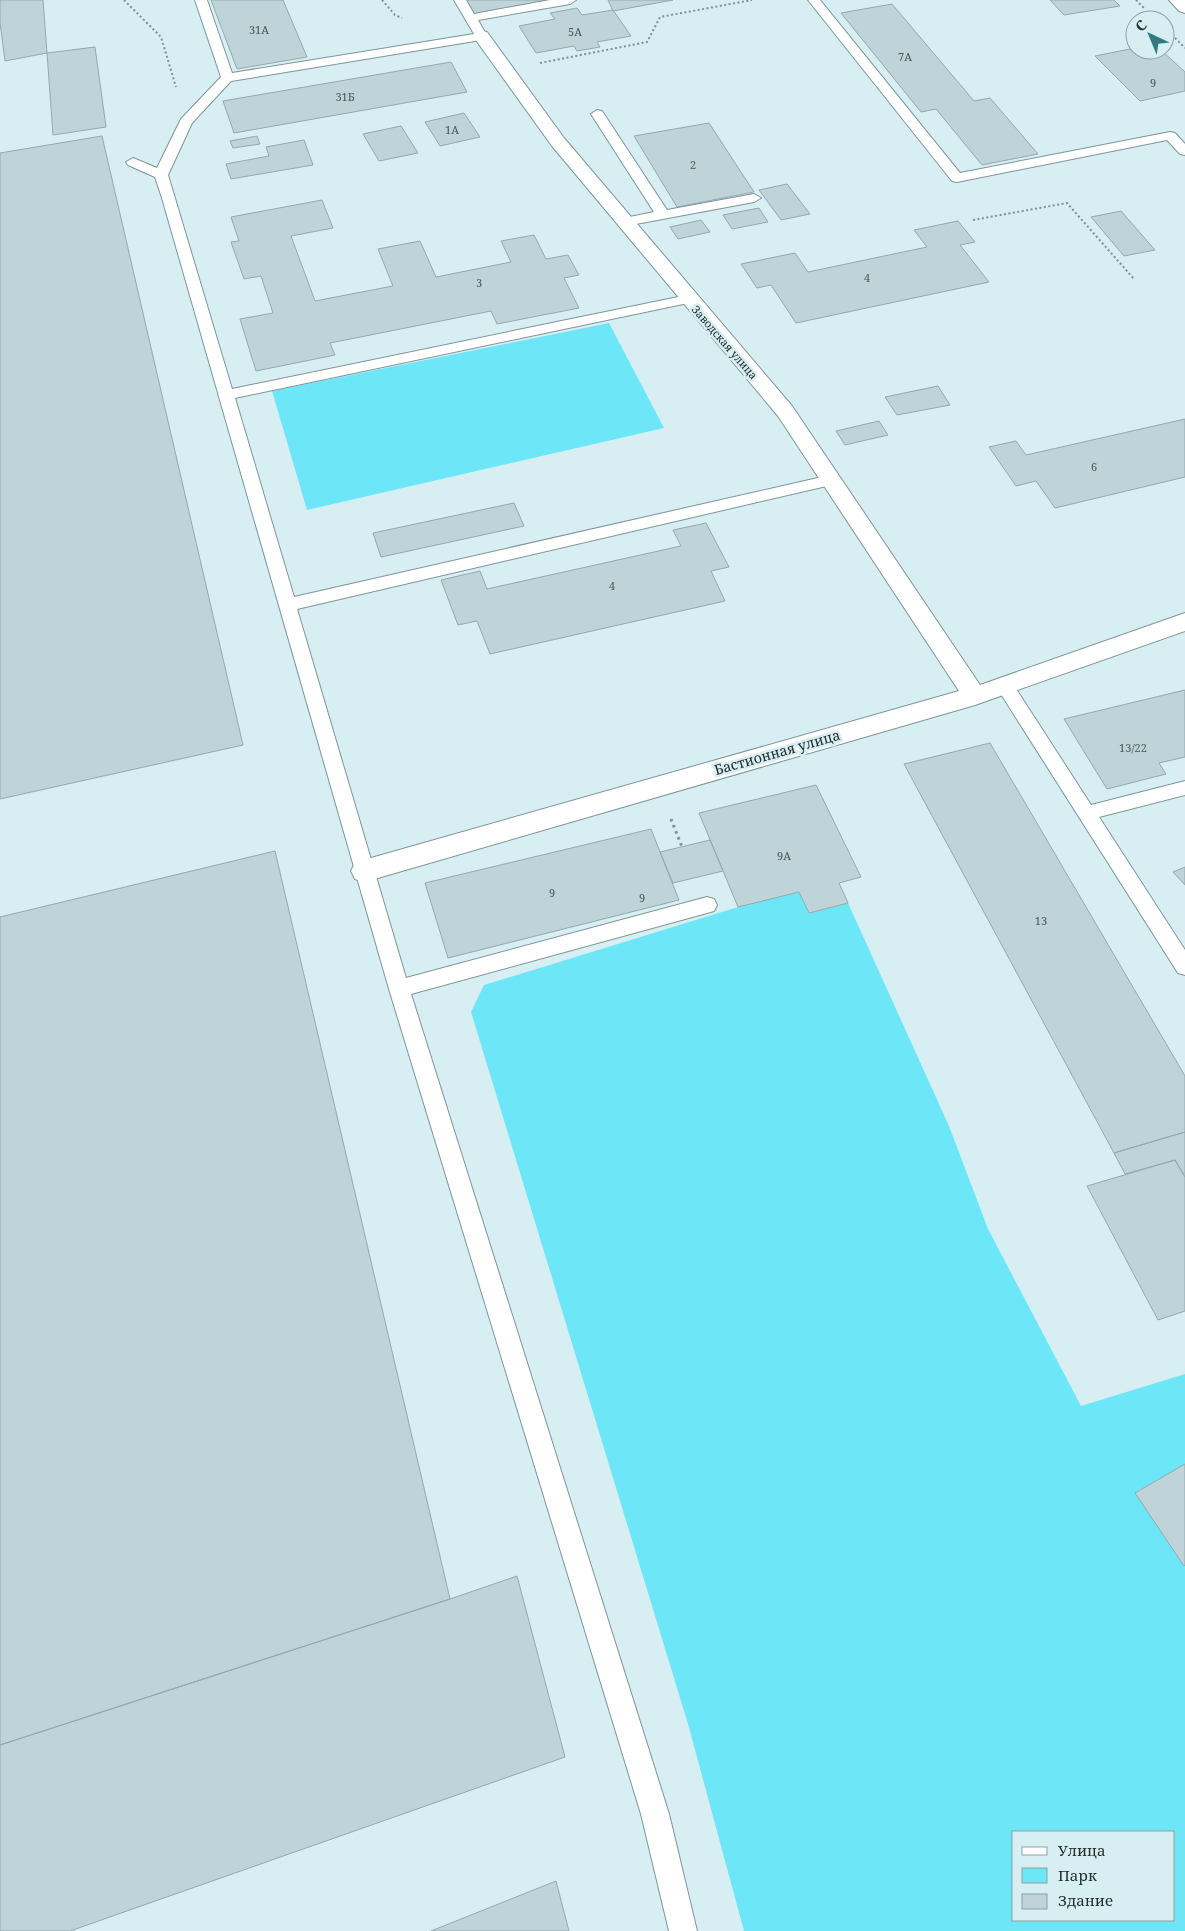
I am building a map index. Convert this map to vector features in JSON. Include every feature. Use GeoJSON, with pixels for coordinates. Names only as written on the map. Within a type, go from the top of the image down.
{"type":"FeatureCollection","features":[{"type":"Feature","properties":{"kind":"street"},"geometry":{"type":"LineString","coordinates":[[1177,0],[1185,8]]}},
{"type":"Feature","properties":{"kind":"street","name":"Заводская улица"},"geometry":{"type":"LineString","coordinates":[[482,36],[558,142],[688,299],[785,411],[975,696]]}},
{"type":"Feature","properties":{"kind":"street","name":"Бастионная улица"},"geometry":{"type":"LineString","coordinates":[[364,872],[975,696],[1185,622]]}},
{"type":"Feature","properties":{"kind":"lane"},"geometry":{"type":"LineString","coordinates":[[201,0],[227,78]]}},
{"type":"Feature","properties":{"kind":"lane","name":"Заводская улица"},"geometry":{"type":"LineString","coordinates":[[460,0],[482,36]]}},
{"type":"Feature","properties":{"kind":"lane"},"geometry":{"type":"LineString","coordinates":[[471,18],[570,0]]}},
{"type":"Feature","properties":{"kind":"lane"},"geometry":{"type":"LineString","coordinates":[[814,0],[957,178],[1170,136],[1185,151]]}},
{"type":"Feature","properties":{"kind":"lane"},"geometry":{"type":"LineString","coordinates":[[482,36],[227,78],[186,122],[161,175],[228,395],[399,989],[655,1814],[683,1931]]}},
{"type":"Feature","properties":{"kind":"lane"},"geometry":{"type":"LineString","coordinates":[[597,114],[663,215]]}},
{"type":"Feature","properties":{"kind":"lane"},"geometry":{"type":"LineString","coordinates":[[133,162],[161,175]]}},
{"type":"Feature","properties":{"kind":"lane"},"geometry":{"type":"LineString","coordinates":[[625,222],[754,198]]}},
{"type":"Feature","properties":{"kind":"lane"},"geometry":{"type":"LineString","coordinates":[[228,395],[254,388],[688,299]]}},
{"type":"Feature","properties":{"kind":"lane"},"geometry":{"type":"LineString","coordinates":[[287,605],[331,593],[831,480]]}},
{"type":"Feature","properties":{"kind":"lane"},"geometry":{"type":"LineString","coordinates":[[1005,686],[1185,967]]}},
{"type":"Feature","properties":{"kind":"lane"},"geometry":{"type":"LineString","coordinates":[[1087,813],[1185,788]]}},
{"type":"Feature","properties":{"kind":"lane"},"geometry":{"type":"LineString","coordinates":[[399,989],[707,905]]}},
{"type":"Feature","properties":{"kind":"path"},"geometry":{"type":"LineString","coordinates":[[124,0],[161,37],[186,122]]}},
{"type":"Feature","properties":{"kind":"path"},"geometry":{"type":"LineString","coordinates":[[505,69],[647,42],[660,17],[752,0]]}},
{"type":"Feature","properties":{"kind":"path"},"geometry":{"type":"LineString","coordinates":[[972,220],[1067,203],[1134,279]]}},
{"type":"Feature","properties":{"kind":"green space"},"geometry":{"type":"Polygon","coordinates":[[[609,323],[664,428],[307,510],[272,391],[609,323]]]}},
{"type":"Feature","properties":{"kind":"green space"},"geometry":{"type":"Polygon","coordinates":[[[799,892],[809,913],[848,903],[949,1126],[988,1229],[1081,1406],[1185,1374],[1185,1931],[744,1931],[688,1724],[471,1012],[484,985],[738,907],[799,892]]]}},
{"type":"Feature","properties":{"kind":"building"},"geometry":{"type":"Polygon","coordinates":[[[0,0],[43,0],[47,53],[5,61],[0,22],[0,0]]]}},
{"type":"Feature","properties":{"kind":"building"},"geometry":{"type":"Polygon","coordinates":[[[211,0],[283,0],[307,57],[237,69],[211,0]]]}},
{"type":"Feature","properties":{"kind":"building"},"geometry":{"type":"Polygon","coordinates":[[[466,0],[543,0],[545,3],[475,15],[466,0]]]}},
{"type":"Feature","properties":{"kind":"building"},"geometry":{"type":"Polygon","coordinates":[[[608,0],[673,0],[613,11],[608,0]]]}},
{"type":"Feature","properties":{"kind":"building"},"geometry":{"type":"Polygon","coordinates":[[[1050,0],[1114,0],[1120,6],[1064,15],[1050,0]]]}},
{"type":"Feature","properties":{"kind":"building"},"geometry":{"type":"Polygon","coordinates":[[[892,4],[974,101],[990,98],[1038,154],[982,165],[936,109],[921,112],[841,13],[892,4]]]}},
{"type":"Feature","properties":{"kind":"building"},"geometry":{"type":"Polygon","coordinates":[[[577,8],[582,15],[613,10],[631,36],[597,42],[600,47],[577,51],[574,46],[536,53],[519,26],[555,19],[550,13],[577,8]]]}},
{"type":"Feature","properties":{"kind":"building"},"geometry":{"type":"Polygon","coordinates":[[[95,47],[106,127],[53,135],[47,53],[95,47]]]}},
{"type":"Feature","properties":{"kind":"building"},"geometry":{"type":"Polygon","coordinates":[[[1125,50],[1125,60],[1172,60],[1185,72],[1185,91],[1140,101],[1095,56],[1125,50]]]}},
{"type":"Feature","properties":{"kind":"building"},"geometry":{"type":"Polygon","coordinates":[[[451,62],[467,92],[234,133],[223,101],[451,62]]]}},
{"type":"Feature","properties":{"kind":"building"},"geometry":{"type":"Polygon","coordinates":[[[464,113],[480,137],[440,146],[425,122],[464,113]]]}},
{"type":"Feature","properties":{"kind":"building"},"geometry":{"type":"Polygon","coordinates":[[[709,123],[754,192],[677,207],[634,136],[709,123]]]}},
{"type":"Feature","properties":{"kind":"building"},"geometry":{"type":"Polygon","coordinates":[[[401,126],[418,153],[379,161],[363,134],[401,126]]]}},
{"type":"Feature","properties":{"kind":"building"},"geometry":{"type":"Polygon","coordinates":[[[102,136],[243,745],[0,799],[0,153],[102,136]]]}},
{"type":"Feature","properties":{"kind":"building"},"geometry":{"type":"Polygon","coordinates":[[[257,136],[260,144],[233,148],[230,141],[257,136]]]}},
{"type":"Feature","properties":{"kind":"building"},"geometry":{"type":"Polygon","coordinates":[[[304,140],[313,165],[231,179],[226,164],[269,156],[266,147],[304,140]]]}},
{"type":"Feature","properties":{"kind":"building"},"geometry":{"type":"Polygon","coordinates":[[[787,184],[810,214],[781,220],[759,190],[787,184]]]}},
{"type":"Feature","properties":{"kind":"building"},"geometry":{"type":"Polygon","coordinates":[[[322,200],[333,228],[291,236],[315,301],[393,286],[378,249],[420,241],[436,277],[511,262],[501,241],[534,235],[546,259],[568,255],[579,275],[564,278],[579,308],[497,324],[491,311],[330,343],[335,355],[256,371],[240,319],[273,313],[261,276],[244,279],[231,242],[239,241],[231,217],[322,200]]]}},
{"type":"Feature","properties":{"kind":"building"},"geometry":{"type":"Polygon","coordinates":[[[759,208],[768,222],[732,229],[723,215],[759,208]]]}},
{"type":"Feature","properties":{"kind":"building"},"geometry":{"type":"Polygon","coordinates":[[[1121,211],[1155,250],[1124,256],[1091,217],[1121,211]]]}},
{"type":"Feature","properties":{"kind":"building"},"geometry":{"type":"Polygon","coordinates":[[[701,220],[710,232],[678,239],[670,227],[701,220]]]}},
{"type":"Feature","properties":{"kind":"building"},"geometry":{"type":"Polygon","coordinates":[[[958,221],[975,242],[960,245],[989,282],[796,323],[771,285],[757,288],[741,264],[795,253],[808,272],[927,247],[914,230],[958,221]]]}},
{"type":"Feature","properties":{"kind":"building"},"geometry":{"type":"Polygon","coordinates":[[[938,386],[950,405],[897,415],[885,397],[938,386]]]}},
{"type":"Feature","properties":{"kind":"building"},"geometry":{"type":"Polygon","coordinates":[[[1185,419],[1185,477],[1055,508],[1036,481],[1016,486],[989,447],[1016,441],[1026,455],[1185,419]]]}},
{"type":"Feature","properties":{"kind":"building"},"geometry":{"type":"Polygon","coordinates":[[[879,421],[888,435],[845,445],[836,431],[879,421]]]}},
{"type":"Feature","properties":{"kind":"building"},"geometry":{"type":"Polygon","coordinates":[[[514,503],[524,526],[381,557],[373,533],[514,503]]]}},
{"type":"Feature","properties":{"kind":"building"},"geometry":{"type":"Polygon","coordinates":[[[706,523],[729,567],[711,571],[725,601],[490,654],[477,621],[458,625],[441,580],[480,571],[487,589],[681,546],[673,530],[706,523]]]}},
{"type":"Feature","properties":{"kind":"building"},"geometry":{"type":"Polygon","coordinates":[[[1185,690],[1185,757],[1159,763],[1166,774],[1107,789],[1064,719],[1185,690]]]}},
{"type":"Feature","properties":{"kind":"building"},"geometry":{"type":"Polygon","coordinates":[[[990,743],[1185,1076],[1185,1132],[1114,1153],[904,764],[990,743]]]}},
{"type":"Feature","properties":{"kind":"building"},"geometry":{"type":"Polygon","coordinates":[[[816,785],[861,877],[839,883],[848,903],[809,913],[799,892],[738,907],[699,813],[816,785]]]}},
{"type":"Feature","properties":{"kind":"building"},"geometry":{"type":"Polygon","coordinates":[[[651,829],[679,900],[448,958],[425,883],[651,829]]]}},
{"type":"Feature","properties":{"kind":"building"},"geometry":{"type":"Polygon","coordinates":[[[710,840],[723,871],[673,883],[660,852],[710,840]]]}},
{"type":"Feature","properties":{"kind":"building"},"geometry":{"type":"Polygon","coordinates":[[[275,851],[450,1599],[0,1745],[0,917],[275,851]]]}},
{"type":"Feature","properties":{"kind":"building"},"geometry":{"type":"Polygon","coordinates":[[[1185,867],[1185,885],[1173,872],[1185,867]]]}},
{"type":"Feature","properties":{"kind":"building"},"geometry":{"type":"Polygon","coordinates":[[[1185,1132],[1185,1177],[1175,1160],[1125,1174],[1114,1153],[1185,1132]]]}},
{"type":"Feature","properties":{"kind":"building"},"geometry":{"type":"Polygon","coordinates":[[[1175,1160],[1185,1177],[1185,1311],[1158,1320],[1087,1186],[1175,1160]]]}},
{"type":"Feature","properties":{"kind":"building"},"geometry":{"type":"Polygon","coordinates":[[[1185,1464],[1185,1565],[1184,1566],[1135,1493],[1185,1464]]]}},
{"type":"Feature","properties":{"kind":"building"},"geometry":{"type":"Polygon","coordinates":[[[517,1576],[565,1757],[70,1931],[0,1931],[0,1745],[517,1576]]]}},
{"type":"Feature","properties":{"kind":"building"},"geometry":{"type":"Polygon","coordinates":[[[556,1881],[569,1931],[431,1931],[556,1881]]]}}]}
